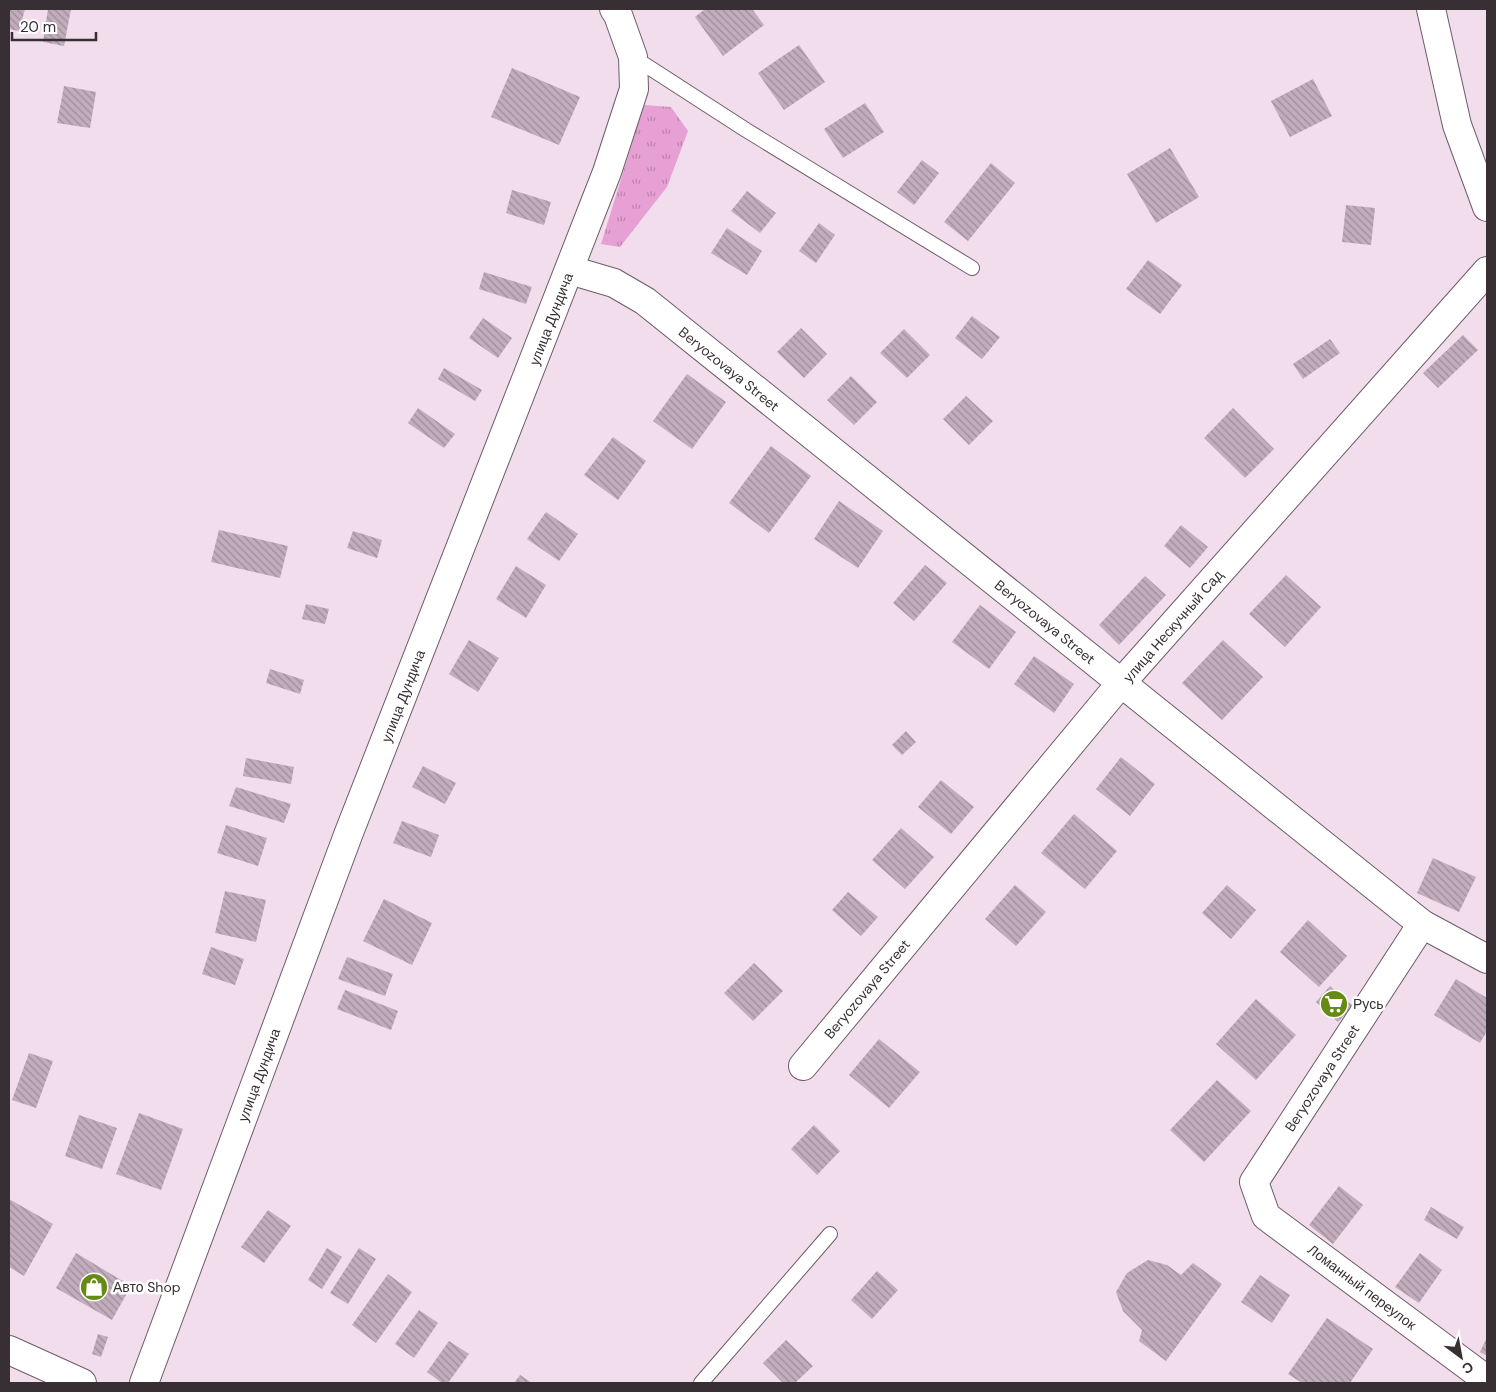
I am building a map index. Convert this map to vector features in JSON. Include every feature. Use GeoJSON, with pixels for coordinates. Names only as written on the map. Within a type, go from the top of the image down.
{"type":"FeatureCollection","features":[{"type":"Feature","properties":{"kind":"street","name":"улица Дундича"},"geometry":{"type":"LineString","coordinates":[[144,1383],[348,835],[607,172],[634,89],[633,57],[618,15],[614,9]]}},
{"type":"Feature","properties":{"kind":"street"},"geometry":{"type":"LineString","coordinates":[[1431,9],[1457,125],[1487,207]]}},
{"type":"Feature","properties":{"kind":"street","name":"Beryozovaya Street"},"geometry":{"type":"LineString","coordinates":[[570,270],[614,283],[645,301],[1121,683],[803,1066]]}},
{"type":"Feature","properties":{"kind":"street","name":"улица Нескучный Сад"},"geometry":{"type":"LineString","coordinates":[[1487,271],[1121,683],[1422,924],[1487,959]]}},
{"type":"Feature","properties":{"kind":"street","name":"Beryozovaya Street"},"geometry":{"type":"LineString","coordinates":[[1254,1182],[1422,924]]}},
{"type":"Feature","properties":{"kind":"street","name":"Ломанный переулок"},"geometry":{"type":"LineString","coordinates":[[1254,1182],[1266,1216],[1487,1380]]}},
{"type":"Feature","properties":{"kind":"street"},"geometry":{"type":"LineString","coordinates":[[9,1350],[82,1383]]}},
{"type":"Feature","properties":{"kind":"lane"},"geometry":{"type":"LineString","coordinates":[[633,57],[746,130],[972,268]]}},
{"type":"Feature","properties":{"kind":"lane"},"geometry":{"type":"LineString","coordinates":[[701,1383],[830,1234]]}},
{"type":"Feature","properties":{"kind":"green space"},"geometry":{"type":"Polygon","coordinates":[[[644,105],[671,107],[688,131],[667,187],[620,247],[601,244],[644,105]]]}},
{"type":"Feature","properties":{"kind":"building"},"geometry":{"type":"Polygon","coordinates":[[[9,9],[25,9],[19,31],[9,29],[9,9]]]}},
{"type":"Feature","properties":{"kind":"building"},"geometry":{"type":"Polygon","coordinates":[[[48,9],[71,9],[64,46],[43,42],[48,9]]]}},
{"type":"Feature","properties":{"kind":"building"},"geometry":{"type":"Polygon","coordinates":[[[705,9],[752,9],[764,25],[723,56],[695,17],[705,9]]]}},
{"type":"Feature","properties":{"kind":"building"},"geometry":{"type":"Polygon","coordinates":[[[799,45],[825,82],[784,110],[758,73],[799,45]]]}},
{"type":"Feature","properties":{"kind":"building"},"geometry":{"type":"Polygon","coordinates":[[[512,68],[580,97],[559,145],[491,117],[512,68]]]}},
{"type":"Feature","properties":{"kind":"building"},"geometry":{"type":"Polygon","coordinates":[[[1313,79],[1332,116],[1290,137],[1271,101],[1313,79]]]}},
{"type":"Feature","properties":{"kind":"building"},"geometry":{"type":"Polygon","coordinates":[[[64,86],[96,92],[90,128],[57,123],[64,86]]]}},
{"type":"Feature","properties":{"kind":"building"},"geometry":{"type":"Polygon","coordinates":[[[865,103],[884,132],[843,158],[824,129],[865,103]]]}},
{"type":"Feature","properties":{"kind":"building"},"geometry":{"type":"Polygon","coordinates":[[[1170,148],[1199,197],[1156,223],[1127,174],[1170,148]]]}},
{"type":"Feature","properties":{"kind":"building"},"geometry":{"type":"Polygon","coordinates":[[[922,160],[939,173],[914,205],[897,192],[922,160]]]}},
{"type":"Feature","properties":{"kind":"building"},"geometry":{"type":"Polygon","coordinates":[[[991,163],[1015,183],[968,241],[944,222],[991,163]]]}},
{"type":"Feature","properties":{"kind":"building"},"geometry":{"type":"Polygon","coordinates":[[[512,190],[551,202],[544,225],[506,213],[512,190]]]}},
{"type":"Feature","properties":{"kind":"building"},"geometry":{"type":"Polygon","coordinates":[[[747,191],[776,213],[760,233],[731,211],[747,191]]]}},
{"type":"Feature","properties":{"kind":"building"},"geometry":{"type":"Polygon","coordinates":[[[1346,205],[1375,208],[1371,245],[1342,242],[1346,205]]]}},
{"type":"Feature","properties":{"kind":"building"},"geometry":{"type":"Polygon","coordinates":[[[819,223],[835,235],[816,263],[799,251],[819,223]]]}},
{"type":"Feature","properties":{"kind":"building"},"geometry":{"type":"Polygon","coordinates":[[[727,228],[762,251],[747,275],[711,253],[727,228]]]}},
{"type":"Feature","properties":{"kind":"building"},"geometry":{"type":"Polygon","coordinates":[[[1148,260],[1182,285],[1160,314],[1126,289],[1148,260]]]}},
{"type":"Feature","properties":{"kind":"building"},"geometry":{"type":"Polygon","coordinates":[[[484,272],[532,287],[526,304],[479,289],[484,272]]]}},
{"type":"Feature","properties":{"kind":"building"},"geometry":{"type":"Polygon","coordinates":[[[972,316],[1000,337],[982,359],[955,338],[972,316]]]}},
{"type":"Feature","properties":{"kind":"building"},"geometry":{"type":"Polygon","coordinates":[[[483,318],[512,338],[498,358],[469,338],[483,318]]]}},
{"type":"Feature","properties":{"kind":"building"},"geometry":{"type":"Polygon","coordinates":[[[801,328],[827,354],[804,378],[777,352],[801,328]]]}},
{"type":"Feature","properties":{"kind":"building"},"geometry":{"type":"Polygon","coordinates":[[[904,329],[930,355],[907,378],[880,353],[904,329]]]}},
{"type":"Feature","properties":{"kind":"building"},"geometry":{"type":"Polygon","coordinates":[[[1463,335],[1478,350],[1438,388],[1423,373],[1463,335]]]}},
{"type":"Feature","properties":{"kind":"building"},"geometry":{"type":"Polygon","coordinates":[[[1330,339],[1340,353],[1303,379],[1293,364],[1330,339]]]}},
{"type":"Feature","properties":{"kind":"building"},"geometry":{"type":"Polygon","coordinates":[[[444,368],[482,390],[475,401],[438,379],[444,368]]]}},
{"type":"Feature","properties":{"kind":"building"},"geometry":{"type":"Polygon","coordinates":[[[687,374],[726,402],[692,449],[653,421],[687,374]]]}},
{"type":"Feature","properties":{"kind":"building"},"geometry":{"type":"Polygon","coordinates":[[[851,376],[877,402],[854,425],[827,400],[851,376]]]}},
{"type":"Feature","properties":{"kind":"building"},"geometry":{"type":"Polygon","coordinates":[[[966,396],[993,421],[969,445],[943,419],[966,396]]]}},
{"type":"Feature","properties":{"kind":"building"},"geometry":{"type":"Polygon","coordinates":[[[418,408],[455,434],[444,448],[408,423],[418,408]]]}},
{"type":"Feature","properties":{"kind":"building"},"geometry":{"type":"Polygon","coordinates":[[[1233,408],[1274,449],[1245,478],[1204,438],[1233,408]]]}},
{"type":"Feature","properties":{"kind":"building"},"geometry":{"type":"Polygon","coordinates":[[[613,437],[646,461],[618,500],[584,475],[613,437]]]}},
{"type":"Feature","properties":{"kind":"building"},"geometry":{"type":"Polygon","coordinates":[[[771,446],[811,476],[769,533],[729,503],[771,446]]]}},
{"type":"Feature","properties":{"kind":"building"},"geometry":{"type":"Polygon","coordinates":[[[839,501],[883,531],[858,568],[814,539],[839,501]]]}},
{"type":"Feature","properties":{"kind":"building"},"geometry":{"type":"Polygon","coordinates":[[[546,512],[578,534],[559,561],[527,539],[546,512]]]}},
{"type":"Feature","properties":{"kind":"building"},"geometry":{"type":"Polygon","coordinates":[[[1181,525],[1208,547],[1190,568],[1164,546],[1181,525]]]}},
{"type":"Feature","properties":{"kind":"building"},"geometry":{"type":"Polygon","coordinates":[[[219,530],[288,546],[280,578],[211,562],[219,530]]]}},
{"type":"Feature","properties":{"kind":"building"},"geometry":{"type":"Polygon","coordinates":[[[353,531],[382,540],[377,558],[347,548],[353,531]]]}},
{"type":"Feature","properties":{"kind":"building"},"geometry":{"type":"Polygon","coordinates":[[[925,565],[947,583],[914,621],[893,603],[925,565]]]}},
{"type":"Feature","properties":{"kind":"building"},"geometry":{"type":"Polygon","coordinates":[[[516,566],[546,585],[526,618],[496,599],[516,566]]]}},
{"type":"Feature","properties":{"kind":"building"},"geometry":{"type":"Polygon","coordinates":[[[1286,575],[1321,607],[1285,647],[1249,614],[1286,575]]]}},
{"type":"Feature","properties":{"kind":"building"},"geometry":{"type":"Polygon","coordinates":[[[1145,576],[1166,595],[1119,645],[1099,625],[1145,576]]]}},
{"type":"Feature","properties":{"kind":"building"},"geometry":{"type":"Polygon","coordinates":[[[306,604],[329,609],[325,624],[302,619],[306,604]]]}},
{"type":"Feature","properties":{"kind":"building"},"geometry":{"type":"Polygon","coordinates":[[[980,605],[1016,632],[989,669],[952,642],[980,605]]]}},
{"type":"Feature","properties":{"kind":"building"},"geometry":{"type":"Polygon","coordinates":[[[469,640],[499,658],[478,692],[449,674],[469,640]]]}},
{"type":"Feature","properties":{"kind":"building"},"geometry":{"type":"Polygon","coordinates":[[[1223,640],[1263,677],[1222,720],[1182,683],[1223,640]]]}},
{"type":"Feature","properties":{"kind":"building"},"geometry":{"type":"Polygon","coordinates":[[[1034,656],[1074,684],[1054,713],[1014,684],[1034,656]]]}},
{"type":"Feature","properties":{"kind":"building"},"geometry":{"type":"Polygon","coordinates":[[[270,669],[304,680],[300,694],[266,683],[270,669]]]}},
{"type":"Feature","properties":{"kind":"building"},"geometry":{"type":"Polygon","coordinates":[[[906,731],[916,742],[902,755],[892,745],[906,731]]]}},
{"type":"Feature","properties":{"kind":"building"},"geometry":{"type":"Polygon","coordinates":[[[1121,757],[1155,784],[1130,816],[1096,789],[1121,757]]]}},
{"type":"Feature","properties":{"kind":"building"},"geometry":{"type":"Polygon","coordinates":[[[246,758],[294,767],[291,784],[243,776],[246,758]]]}},
{"type":"Feature","properties":{"kind":"building"},"geometry":{"type":"Polygon","coordinates":[[[423,766],[456,783],[445,804],[412,787],[423,766]]]}},
{"type":"Feature","properties":{"kind":"building"},"geometry":{"type":"Polygon","coordinates":[[[941,780],[974,807],[951,834],[918,807],[941,780]]]}},
{"type":"Feature","properties":{"kind":"building"},"geometry":{"type":"Polygon","coordinates":[[[236,787],[291,804],[284,823],[229,806],[236,787]]]}},
{"type":"Feature","properties":{"kind":"building"},"geometry":{"type":"Polygon","coordinates":[[[1074,814],[1117,851],[1085,889],[1041,853],[1074,814]]]}},
{"type":"Feature","properties":{"kind":"building"},"geometry":{"type":"Polygon","coordinates":[[[402,821],[439,835],[431,857],[393,843],[402,821]]]}},
{"type":"Feature","properties":{"kind":"building"},"geometry":{"type":"Polygon","coordinates":[[[226,825],[267,838],[258,866],[217,853],[226,825]]]}},
{"type":"Feature","properties":{"kind":"building"},"geometry":{"type":"Polygon","coordinates":[[[901,828],[934,857],[905,889],[872,860],[901,828]]]}},
{"type":"Feature","properties":{"kind":"building"},"geometry":{"type":"Polygon","coordinates":[[[1433,858],[1476,877],[1459,912],[1417,893],[1433,858]]]}},
{"type":"Feature","properties":{"kind":"building"},"geometry":{"type":"Polygon","coordinates":[[[1015,885],[1046,912],[1016,946],[985,919],[1015,885]]]}},
{"type":"Feature","properties":{"kind":"building"},"geometry":{"type":"Polygon","coordinates":[[[1227,885],[1256,910],[1231,939],[1202,913],[1227,885]]]}},
{"type":"Feature","properties":{"kind":"building"},"geometry":{"type":"Polygon","coordinates":[[[225,891],[266,900],[256,942],[215,933],[225,891]]]}},
{"type":"Feature","properties":{"kind":"building"},"geometry":{"type":"Polygon","coordinates":[[[848,892],[878,917],[861,936],[832,910],[848,892]]]}},
{"type":"Feature","properties":{"kind":"building"},"geometry":{"type":"Polygon","coordinates":[[[384,899],[432,923],[412,965],[363,941],[384,899]]]}},
{"type":"Feature","properties":{"kind":"building"},"geometry":{"type":"Polygon","coordinates":[[[1308,920],[1347,956],[1319,987],[1280,952],[1308,920]]]}},
{"type":"Feature","properties":{"kind":"building"},"geometry":{"type":"Polygon","coordinates":[[[211,947],[244,959],[235,985],[202,974],[211,947]]]}},
{"type":"Feature","properties":{"kind":"building"},"geometry":{"type":"Polygon","coordinates":[[[347,957],[393,974],[385,996],[338,979],[347,957]]]}},
{"type":"Feature","properties":{"kind":"building"},"geometry":{"type":"Polygon","coordinates":[[[754,963],[783,991],[753,1021],[724,993],[754,963]]]}},
{"type":"Feature","properties":{"kind":"building"},"geometry":{"type":"Polygon","coordinates":[[[1456,979],[1487,998],[1487,1031],[1480,1043],[1434,1015],[1456,979]]]}},
{"type":"Feature","properties":{"kind":"building","name":"Русь"},"geometry":{"type":"Polygon","coordinates":[[[1330,986],[1353,1006],[1338,1022],[1316,1002],[1330,986]]]}},
{"type":"Feature","properties":{"kind":"building"},"geometry":{"type":"Polygon","coordinates":[[[345,990],[398,1011],[391,1030],[337,1009],[345,990]]]}},
{"type":"Feature","properties":{"kind":"building"},"geometry":{"type":"Polygon","coordinates":[[[1256,999],[1296,1035],[1256,1080],[1216,1044],[1256,999]]]}},
{"type":"Feature","properties":{"kind":"building"},"geometry":{"type":"Polygon","coordinates":[[[879,1039],[920,1072],[889,1108],[849,1075],[879,1039]]]}},
{"type":"Feature","properties":{"kind":"building"},"geometry":{"type":"Polygon","coordinates":[[[29,1053],[53,1061],[36,1108],[12,1100],[29,1053]]]}},
{"type":"Feature","properties":{"kind":"building"},"geometry":{"type":"Polygon","coordinates":[[[1217,1080],[1251,1111],[1204,1162],[1170,1130],[1217,1080]]]}},
{"type":"Feature","properties":{"kind":"building"},"geometry":{"type":"Polygon","coordinates":[[[139,1113],[183,1129],[161,1190],[116,1174],[139,1113]]]}},
{"type":"Feature","properties":{"kind":"building"},"geometry":{"type":"Polygon","coordinates":[[[79,1115],[117,1128],[102,1169],[65,1156],[79,1115]]]}},
{"type":"Feature","properties":{"kind":"building"},"geometry":{"type":"Polygon","coordinates":[[[814,1125],[840,1151],[817,1175],[791,1149],[814,1125]]]}},
{"type":"Feature","properties":{"kind":"building"},"geometry":{"type":"Polygon","coordinates":[[[1339,1186],[1363,1205],[1333,1244],[1309,1225],[1339,1186]]]}},
{"type":"Feature","properties":{"kind":"building"},"geometry":{"type":"Polygon","coordinates":[[[9,1199],[53,1224],[24,1276],[9,1267],[9,1199]]]}},
{"type":"Feature","properties":{"kind":"building"},"geometry":{"type":"Polygon","coordinates":[[[1431,1207],[1464,1227],[1457,1239],[1424,1220],[1431,1207]]]}},
{"type":"Feature","properties":{"kind":"building"},"geometry":{"type":"Polygon","coordinates":[[[268,1210],[291,1226],[264,1263],[241,1247],[268,1210]]]}},
{"type":"Feature","properties":{"kind":"building"},"geometry":{"type":"Polygon","coordinates":[[[327,1248],[342,1257],[322,1289],[308,1280],[327,1248]]]}},
{"type":"Feature","properties":{"kind":"building"},"geometry":{"type":"Polygon","coordinates":[[[359,1248],[376,1259],[348,1304],[330,1293],[359,1248]]]}},
{"type":"Feature","properties":{"kind":"building","name":"Авто Shop"},"geometry":{"type":"Polygon","coordinates":[[[76,1253],[131,1286],[112,1320],[56,1288],[76,1253]]]}},
{"type":"Feature","properties":{"kind":"building"},"geometry":{"type":"Polygon","coordinates":[[[1420,1253],[1442,1270],[1419,1303],[1395,1287],[1420,1253]]]}},
{"type":"Feature","properties":{"kind":"building"},"geometry":{"type":"Polygon","coordinates":[[[1148,1260],[1167,1265],[1181,1275],[1193,1263],[1222,1284],[1166,1361],[1139,1341],[1142,1330],[1123,1311],[1116,1292],[1127,1273],[1148,1260]]]}},
{"type":"Feature","properties":{"kind":"building"},"geometry":{"type":"Polygon","coordinates":[[[877,1271],[898,1290],[872,1319],[851,1300],[877,1271]]]}},
{"type":"Feature","properties":{"kind":"building"},"geometry":{"type":"Polygon","coordinates":[[[388,1274],[412,1292],[376,1343],[352,1325],[388,1274]]]}},
{"type":"Feature","properties":{"kind":"building"},"geometry":{"type":"Polygon","coordinates":[[[1260,1275],[1290,1295],[1272,1323],[1241,1302],[1260,1275]]]}},
{"type":"Feature","properties":{"kind":"building"},"geometry":{"type":"Polygon","coordinates":[[[419,1310],[438,1323],[414,1358],[395,1344],[419,1310]]]}},
{"type":"Feature","properties":{"kind":"building"},"geometry":{"type":"Polygon","coordinates":[[[1327,1318],[1373,1349],[1350,1383],[1302,1383],[1288,1374],[1327,1318]]]}},
{"type":"Feature","properties":{"kind":"building"},"geometry":{"type":"Polygon","coordinates":[[[98,1334],[108,1337],[101,1357],[92,1354],[98,1334]]]}},
{"type":"Feature","properties":{"kind":"building"},"geometry":{"type":"Polygon","coordinates":[[[1487,1337],[1487,1356],[1480,1352],[1487,1337]]]}},
{"type":"Feature","properties":{"kind":"building"},"geometry":{"type":"Polygon","coordinates":[[[786,1340],[813,1366],[795,1383],[783,1383],[763,1363],[786,1340]]]}},
{"type":"Feature","properties":{"kind":"building"},"geometry":{"type":"Polygon","coordinates":[[[449,1341],[469,1354],[448,1383],[442,1383],[427,1372],[449,1341]]]}},
{"type":"Feature","properties":{"kind":"building"},"geometry":{"type":"Polygon","coordinates":[[[520,1375],[532,1383],[514,1383],[520,1375]]]}},
{"type":"Feature","properties":{"kind":"place","name":"Русь"},"geometry":{"type":"Point","coordinates":[1334,1004]}},
{"type":"Feature","properties":{"kind":"place","name":"Авто Shop"},"geometry":{"type":"Point","coordinates":[94,1287]}}]}
